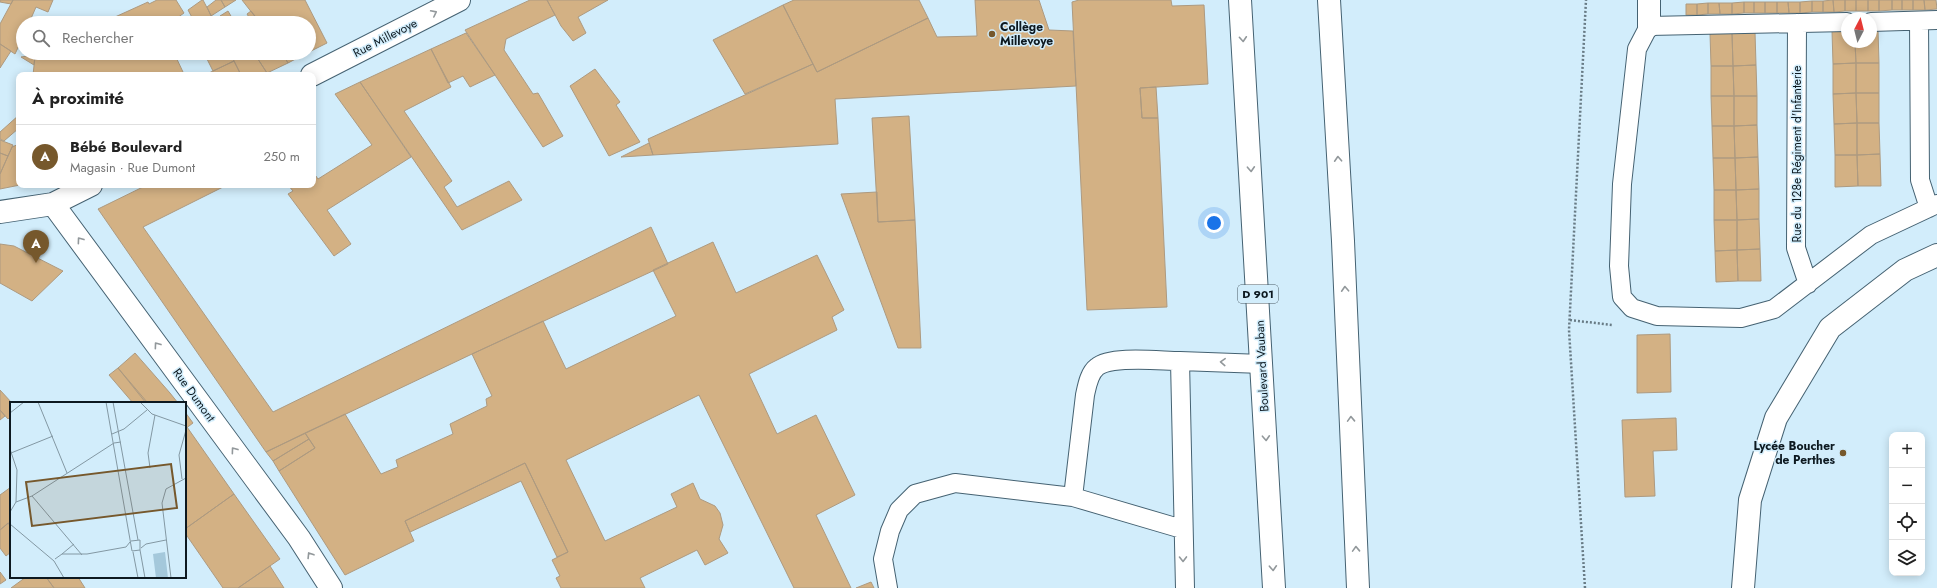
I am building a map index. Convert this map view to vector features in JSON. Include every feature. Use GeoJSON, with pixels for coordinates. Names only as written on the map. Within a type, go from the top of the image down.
{"type":"FeatureCollection","features":[{"type":"Feature","properties":{"kind":"street","name":"Rue Millevoye"},"geometry":{"type":"LineString","coordinates":[[316,73],[459,0]]}},
{"type":"Feature","properties":{"kind":"street","name":"Boulevard Vauban"},"geometry":{"type":"LineString","coordinates":[[1240,0],[1274,588]]}},
{"type":"Feature","properties":{"kind":"street"},"geometry":{"type":"LineString","coordinates":[[1329,0],[1343,241],[1358,588]]}},
{"type":"Feature","properties":{"kind":"street"},"geometry":{"type":"LineString","coordinates":[[1648,0],[1649,26]]}},
{"type":"Feature","properties":{"kind":"street"},"geometry":{"type":"LineString","coordinates":[[0,212],[53,204],[85,188]]}},
{"type":"Feature","properties":{"kind":"street","name":"Rue Dumont"},"geometry":{"type":"LineString","coordinates":[[53,204],[299,538],[331,588]]}},
{"type":"Feature","properties":{"kind":"street"},"geometry":{"type":"LineString","coordinates":[[1743,588],[1750,500],[1776,418],[1830,328],[1905,270],[1937,255]]}},
{"type":"Feature","properties":{"kind":"lane"},"geometry":{"type":"LineString","coordinates":[[1877,22],[1937,20]]}},
{"type":"Feature","properties":{"kind":"lane"},"geometry":{"type":"LineString","coordinates":[[1841,22],[1649,26],[1637,49],[1622,184],[1619,266],[1622,297],[1632,308],[1657,316],[1741,318],[1774,309],[1871,235],[1933,206],[1920,180],[1919,21]]}},
{"type":"Feature","properties":{"kind":"lane","name":"Rue du 128e Régiment d'Infanterie"},"geometry":{"type":"LineString","coordinates":[[1798,23],[1796,248],[1808,284]]}},
{"type":"Feature","properties":{"kind":"lane"},"geometry":{"type":"LineString","coordinates":[[1073,497],[1085,395],[1088,380],[1097,366],[1115,359],[1262,364]]}},
{"type":"Feature","properties":{"kind":"lane"},"geometry":{"type":"LineString","coordinates":[[1180,362],[1182,529],[1185,588]]}},
{"type":"Feature","properties":{"kind":"lane"},"geometry":{"type":"LineString","coordinates":[[888,588],[883,559],[890,531],[899,510],[915,494],[955,483],[1073,497],[1182,529]]}},
{"type":"Feature","properties":{"kind":"path"},"geometry":{"type":"LineString","coordinates":[[1585,588],[1569,330],[1586,0]]}},
{"type":"Feature","properties":{"kind":"building"},"geometry":{"type":"Polygon","coordinates":[[[0,0],[13,0],[11,4],[0,2],[0,0]]]}},
{"type":"Feature","properties":{"kind":"building"},"geometry":{"type":"Polygon","coordinates":[[[13,0],[53,0],[48,12],[36,7],[32,16],[16,16],[15,54],[0,44],[0,24],[13,0]]]}},
{"type":"Feature","properties":{"kind":"building"},"geometry":{"type":"Polygon","coordinates":[[[157,0],[176,0],[184,13],[180,16],[117,16],[148,2],[149,4],[157,0]]]}},
{"type":"Feature","properties":{"kind":"building"},"geometry":{"type":"Polygon","coordinates":[[[203,0],[211,16],[191,16],[188,10],[203,0]]]}},
{"type":"Feature","properties":{"kind":"building"},"geometry":{"type":"Polygon","coordinates":[[[216,0],[221,0],[225,7],[211,16],[207,7],[216,0]]]}},
{"type":"Feature","properties":{"kind":"building"},"geometry":{"type":"Polygon","coordinates":[[[221,0],[236,0],[225,7],[221,0]]]}},
{"type":"Feature","properties":{"kind":"building"},"geometry":{"type":"Polygon","coordinates":[[[242,0],[305,0],[313,16],[255,16],[242,0]]]}},
{"type":"Feature","properties":{"kind":"building"},"geometry":{"type":"Polygon","coordinates":[[[530,0],[547,0],[555,15],[506,39],[504,50],[533,94],[538,93],[563,136],[543,147],[465,30],[530,0]]]}},
{"type":"Feature","properties":{"kind":"building"},"geometry":{"type":"Polygon","coordinates":[[[547,0],[608,0],[578,17],[586,33],[573,41],[561,26],[547,0]]]}},
{"type":"Feature","properties":{"kind":"building"},"geometry":{"type":"Polygon","coordinates":[[[794,0],[919,0],[928,18],[817,72],[783,5],[794,0]]]}},
{"type":"Feature","properties":{"kind":"building"},"geometry":{"type":"Polygon","coordinates":[[[975,0],[1039,0],[1049,30],[1073,31],[1076,86],[835,99],[838,144],[653,155],[648,139],[813,64],[817,72],[928,18],[937,37],[977,36],[975,0]]]}},
{"type":"Feature","properties":{"kind":"building"},"geometry":{"type":"Polygon","coordinates":[[[1079,0],[1171,0],[1172,6],[1204,5],[1208,84],[1140,88],[1142,118],[1158,118],[1167,307],[1087,310],[1072,2],[1079,0]]]}},
{"type":"Feature","properties":{"kind":"building"},"geometry":{"type":"Polygon","coordinates":[[[1833,0],[1845,0],[1845,11],[1834,12],[1833,0]]]}},
{"type":"Feature","properties":{"kind":"building"},"geometry":{"type":"Polygon","coordinates":[[[1833,0],[1834,12],[1823,12],[1823,1],[1833,0]]]}},
{"type":"Feature","properties":{"kind":"building"},"geometry":{"type":"Polygon","coordinates":[[[1845,0],[1856,0],[1856,11],[1845,11],[1845,0]]]}},
{"type":"Feature","properties":{"kind":"building"},"geometry":{"type":"Polygon","coordinates":[[[1856,0],[1868,0],[1868,11],[1856,11],[1856,0]]]}},
{"type":"Feature","properties":{"kind":"building"},"geometry":{"type":"Polygon","coordinates":[[[1868,0],[1879,0],[1879,11],[1868,11],[1868,0]]]}},
{"type":"Feature","properties":{"kind":"building"},"geometry":{"type":"Polygon","coordinates":[[[1879,0],[1892,0],[1892,10],[1879,11],[1879,0]]]}},
{"type":"Feature","properties":{"kind":"building"},"geometry":{"type":"Polygon","coordinates":[[[1892,0],[1902,0],[1902,10],[1892,10],[1892,0]]]}},
{"type":"Feature","properties":{"kind":"building"},"geometry":{"type":"Polygon","coordinates":[[[1902,0],[1913,0],[1913,10],[1902,10],[1902,0]]]}},
{"type":"Feature","properties":{"kind":"building"},"geometry":{"type":"Polygon","coordinates":[[[1913,0],[1924,0],[1925,10],[1913,10],[1913,0]]]}},
{"type":"Feature","properties":{"kind":"building"},"geometry":{"type":"Polygon","coordinates":[[[1924,0],[1936,0],[1937,9],[1925,10],[1924,0]]]}},
{"type":"Feature","properties":{"kind":"building"},"geometry":{"type":"Polygon","coordinates":[[[1812,1],[1823,1],[1823,12],[1812,12],[1812,1]]]}},
{"type":"Feature","properties":{"kind":"building"},"geometry":{"type":"Polygon","coordinates":[[[1812,1],[1812,12],[1800,13],[1800,2],[1812,1]]]}},
{"type":"Feature","properties":{"kind":"building"},"geometry":{"type":"Polygon","coordinates":[[[1744,2],[1744,13],[1732,14],[1732,3],[1744,2]]]}},
{"type":"Feature","properties":{"kind":"building"},"geometry":{"type":"Polygon","coordinates":[[[1744,2],[1754,2],[1754,13],[1744,13],[1744,2]]]}},
{"type":"Feature","properties":{"kind":"building"},"geometry":{"type":"Polygon","coordinates":[[[1754,2],[1765,2],[1765,13],[1754,13],[1754,2]]]}},
{"type":"Feature","properties":{"kind":"building"},"geometry":{"type":"Polygon","coordinates":[[[1765,2],[1777,2],[1777,13],[1765,13],[1765,2]]]}},
{"type":"Feature","properties":{"kind":"building"},"geometry":{"type":"Polygon","coordinates":[[[1777,2],[1788,2],[1789,13],[1777,13],[1777,2]]]}},
{"type":"Feature","properties":{"kind":"building"},"geometry":{"type":"Polygon","coordinates":[[[1788,2],[1800,2],[1800,13],[1789,13],[1788,2]]]}},
{"type":"Feature","properties":{"kind":"building"},"geometry":{"type":"Polygon","coordinates":[[[1708,3],[1719,3],[1720,14],[1708,14],[1708,3]]]}},
{"type":"Feature","properties":{"kind":"building"},"geometry":{"type":"Polygon","coordinates":[[[1708,3],[1708,14],[1697,15],[1697,4],[1708,3]]]}},
{"type":"Feature","properties":{"kind":"building"},"geometry":{"type":"Polygon","coordinates":[[[1719,3],[1732,3],[1732,14],[1720,14],[1719,3]]]}},
{"type":"Feature","properties":{"kind":"building"},"geometry":{"type":"Polygon","coordinates":[[[1686,4],[1697,4],[1697,15],[1686,15],[1686,4]]]}},
{"type":"Feature","properties":{"kind":"building"},"geometry":{"type":"Polygon","coordinates":[[[783,5],[813,64],[745,94],[713,40],[783,5]]]}},
{"type":"Feature","properties":{"kind":"building"},"geometry":{"type":"Polygon","coordinates":[[[228,11],[231,16],[220,16],[228,11]]]}},
{"type":"Feature","properties":{"kind":"building"},"geometry":{"type":"Polygon","coordinates":[[[251,11],[255,16],[248,16],[247,14],[251,11]]]}},
{"type":"Feature","properties":{"kind":"building"},"geometry":{"type":"Polygon","coordinates":[[[316,22],[327,43],[316,48],[316,22]]]}},
{"type":"Feature","properties":{"kind":"building"},"geometry":{"type":"Polygon","coordinates":[[[1877,30],[1879,63],[1856,63],[1855,48],[1877,48],[1877,30]]]}},
{"type":"Feature","properties":{"kind":"building"},"geometry":{"type":"Polygon","coordinates":[[[1832,31],[1841,31],[1841,48],[1855,48],[1856,63],[1833,64],[1832,31]]]}},
{"type":"Feature","properties":{"kind":"building"},"geometry":{"type":"Polygon","coordinates":[[[1755,32],[1756,65],[1733,66],[1732,33],[1755,32]]]}},
{"type":"Feature","properties":{"kind":"building"},"geometry":{"type":"Polygon","coordinates":[[[466,33],[495,75],[470,87],[463,76],[448,83],[431,49],[466,33]]]}},
{"type":"Feature","properties":{"kind":"building"},"geometry":{"type":"Polygon","coordinates":[[[1710,33],[1732,33],[1733,66],[1711,66],[1710,33]]]}},
{"type":"Feature","properties":{"kind":"building"},"geometry":{"type":"Polygon","coordinates":[[[0,44],[11,51],[0,68],[0,44]]]}},
{"type":"Feature","properties":{"kind":"building"},"geometry":{"type":"Polygon","coordinates":[[[431,49],[451,87],[404,111],[452,181],[444,187],[457,207],[509,181],[522,200],[462,230],[360,82],[431,49]]]}},
{"type":"Feature","properties":{"kind":"building"},"geometry":{"type":"Polygon","coordinates":[[[26,60],[34,60],[34,65],[26,60]]]}},
{"type":"Feature","properties":{"kind":"building"},"geometry":{"type":"Polygon","coordinates":[[[35,60],[177,60],[183,72],[33,72],[35,60]]]}},
{"type":"Feature","properties":{"kind":"building"},"geometry":{"type":"Polygon","coordinates":[[[208,60],[234,60],[234,61],[213,71],[208,60]]]}},
{"type":"Feature","properties":{"kind":"building"},"geometry":{"type":"Polygon","coordinates":[[[234,60],[259,60],[266,72],[240,72],[234,60]]]}},
{"type":"Feature","properties":{"kind":"building"},"geometry":{"type":"Polygon","coordinates":[[[259,60],[286,60],[288,63],[269,72],[266,72],[259,60]]]}},
{"type":"Feature","properties":{"kind":"building"},"geometry":{"type":"Polygon","coordinates":[[[286,60],[294,60],[288,63],[286,60]]]}},
{"type":"Feature","properties":{"kind":"building"},"geometry":{"type":"Polygon","coordinates":[[[234,61],[240,72],[211,72],[234,61]]]}},
{"type":"Feature","properties":{"kind":"building"},"geometry":{"type":"Polygon","coordinates":[[[1856,63],[1879,63],[1879,93],[1856,93],[1856,63]]]}},
{"type":"Feature","properties":{"kind":"building"},"geometry":{"type":"Polygon","coordinates":[[[1856,63],[1856,93],[1833,94],[1833,64],[1856,63]]]}},
{"type":"Feature","properties":{"kind":"building"},"geometry":{"type":"Polygon","coordinates":[[[1756,65],[1757,96],[1734,96],[1733,66],[1756,65]]]}},
{"type":"Feature","properties":{"kind":"building"},"geometry":{"type":"Polygon","coordinates":[[[1711,66],[1733,66],[1734,96],[1711,96],[1711,66]]]}},
{"type":"Feature","properties":{"kind":"building"},"geometry":{"type":"Polygon","coordinates":[[[595,69],[620,102],[616,105],[640,142],[609,156],[570,86],[595,69]]]}},
{"type":"Feature","properties":{"kind":"building"},"geometry":{"type":"Polygon","coordinates":[[[360,82],[411,157],[327,210],[351,244],[334,256],[288,194],[293,191],[290,188],[316,188],[316,176],[318,179],[372,145],[335,94],[360,82]]]}},
{"type":"Feature","properties":{"kind":"building"},"geometry":{"type":"Polygon","coordinates":[[[1156,87],[1158,118],[1142,118],[1140,88],[1156,87]]]}},
{"type":"Feature","properties":{"kind":"building"},"geometry":{"type":"Polygon","coordinates":[[[1856,93],[1879,93],[1879,123],[1857,123],[1856,93]]]}},
{"type":"Feature","properties":{"kind":"building"},"geometry":{"type":"Polygon","coordinates":[[[1856,93],[1857,123],[1834,124],[1833,94],[1856,93]]]}},
{"type":"Feature","properties":{"kind":"building"},"geometry":{"type":"Polygon","coordinates":[[[1711,96],[1734,96],[1734,126],[1712,126],[1711,96]]]}},
{"type":"Feature","properties":{"kind":"building"},"geometry":{"type":"Polygon","coordinates":[[[1734,96],[1757,96],[1757,125],[1734,126],[1734,96]]]}},
{"type":"Feature","properties":{"kind":"building"},"geometry":{"type":"Polygon","coordinates":[[[909,116],[915,220],[878,222],[872,118],[909,116]]]}},
{"type":"Feature","properties":{"kind":"building"},"geometry":{"type":"Polygon","coordinates":[[[16,118],[16,131],[4,141],[0,139],[0,132],[16,118]]]}},
{"type":"Feature","properties":{"kind":"building"},"geometry":{"type":"Polygon","coordinates":[[[1857,123],[1857,155],[1835,155],[1834,124],[1857,123]]]}},
{"type":"Feature","properties":{"kind":"building"},"geometry":{"type":"Polygon","coordinates":[[[1857,123],[1879,123],[1880,154],[1857,155],[1857,123]]]}},
{"type":"Feature","properties":{"kind":"building"},"geometry":{"type":"Polygon","coordinates":[[[1757,125],[1758,157],[1735,158],[1734,126],[1757,125]]]}},
{"type":"Feature","properties":{"kind":"building"},"geometry":{"type":"Polygon","coordinates":[[[1712,126],[1734,126],[1735,158],[1713,158],[1712,126]]]}},
{"type":"Feature","properties":{"kind":"building"},"geometry":{"type":"Polygon","coordinates":[[[0,140],[13,145],[8,156],[0,153],[0,140]]]}},
{"type":"Feature","properties":{"kind":"building"},"geometry":{"type":"Polygon","coordinates":[[[649,143],[653,155],[621,157],[649,143]]]}},
{"type":"Feature","properties":{"kind":"building"},"geometry":{"type":"Polygon","coordinates":[[[16,145],[16,186],[0,189],[0,174],[12,147],[16,145]]]}},
{"type":"Feature","properties":{"kind":"building"},"geometry":{"type":"Polygon","coordinates":[[[0,153],[8,156],[0,174],[0,153]]]}},
{"type":"Feature","properties":{"kind":"building"},"geometry":{"type":"Polygon","coordinates":[[[1880,154],[1881,186],[1858,186],[1857,155],[1880,154]]]}},
{"type":"Feature","properties":{"kind":"building"},"geometry":{"type":"Polygon","coordinates":[[[1835,155],[1857,155],[1858,186],[1835,187],[1835,155]]]}},
{"type":"Feature","properties":{"kind":"building"},"geometry":{"type":"Polygon","coordinates":[[[1758,157],[1759,189],[1736,190],[1735,158],[1758,157]]]}},
{"type":"Feature","properties":{"kind":"building"},"geometry":{"type":"Polygon","coordinates":[[[1713,158],[1735,158],[1736,190],[1714,190],[1713,158]]]}},
{"type":"Feature","properties":{"kind":"building"},"geometry":{"type":"Polygon","coordinates":[[[141,188],[221,188],[143,227],[273,412],[651,227],[668,264],[472,354],[266,452],[98,209],[141,188]]]}},
{"type":"Feature","properties":{"kind":"building"},"geometry":{"type":"Polygon","coordinates":[[[1759,189],[1759,219],[1737,220],[1736,190],[1759,189]]]}},
{"type":"Feature","properties":{"kind":"building"},"geometry":{"type":"Polygon","coordinates":[[[1714,190],[1736,190],[1737,220],[1714,220],[1714,190]]]}},
{"type":"Feature","properties":{"kind":"building"},"geometry":{"type":"Polygon","coordinates":[[[877,192],[878,222],[915,220],[921,348],[898,348],[841,194],[877,192]]]}},
{"type":"Feature","properties":{"kind":"building"},"geometry":{"type":"Polygon","coordinates":[[[1759,219],[1760,249],[1737,250],[1737,220],[1759,219]]]}},
{"type":"Feature","properties":{"kind":"building"},"geometry":{"type":"Polygon","coordinates":[[[1714,220],[1737,220],[1737,250],[1715,251],[1714,220]]]}},
{"type":"Feature","properties":{"kind":"building"},"geometry":{"type":"Polygon","coordinates":[[[713,242],[736,293],[817,255],[844,310],[832,317],[837,330],[749,374],[777,434],[816,415],[855,495],[816,515],[851,588],[794,588],[699,395],[566,460],[605,541],[677,507],[671,494],[693,483],[700,499],[715,506],[720,513],[723,525],[719,539],[728,553],[705,565],[697,550],[640,578],[645,588],[561,588],[556,578],[560,576],[552,560],[568,552],[525,463],[405,521],[414,541],[345,575],[279,471],[315,448],[305,433],[345,414],[381,474],[398,467],[396,460],[453,434],[450,424],[487,406],[486,399],[492,396],[472,354],[543,321],[566,369],[676,316],[653,270],[713,242]]]}},
{"type":"Feature","properties":{"kind":"building"},"geometry":{"type":"Polygon","coordinates":[[[0,244],[14,246],[63,271],[32,301],[0,283],[0,244]]]}},
{"type":"Feature","properties":{"kind":"building"},"geometry":{"type":"Polygon","coordinates":[[[1760,249],[1761,281],[1738,281],[1737,250],[1760,249]]]}},
{"type":"Feature","properties":{"kind":"building"},"geometry":{"type":"Polygon","coordinates":[[[1737,250],[1738,281],[1716,282],[1715,251],[1737,250]]]}},
{"type":"Feature","properties":{"kind":"building"},"geometry":{"type":"Polygon","coordinates":[[[1670,334],[1671,392],[1637,393],[1637,335],[1670,334]]]}},
{"type":"Feature","properties":{"kind":"building"},"geometry":{"type":"Polygon","coordinates":[[[135,353],[177,402],[145,402],[118,368],[135,353]]]}},
{"type":"Feature","properties":{"kind":"building"},"geometry":{"type":"Polygon","coordinates":[[[118,368],[147,402],[132,402],[109,375],[118,368]]]}},
{"type":"Feature","properties":{"kind":"building"},"geometry":{"type":"Polygon","coordinates":[[[0,390],[11,402],[10,417],[8,419],[0,410],[0,390]]]}},
{"type":"Feature","properties":{"kind":"building"},"geometry":{"type":"Polygon","coordinates":[[[0,410],[5,416],[0,420],[0,410]]]}},
{"type":"Feature","properties":{"kind":"building"},"geometry":{"type":"Polygon","coordinates":[[[186,413],[193,423],[186,428],[186,413]]]}},
{"type":"Feature","properties":{"kind":"building"},"geometry":{"type":"Polygon","coordinates":[[[1676,418],[1677,450],[1653,451],[1655,496],[1625,497],[1622,420],[1676,418]]]}},
{"type":"Feature","properties":{"kind":"building"},"geometry":{"type":"Polygon","coordinates":[[[187,427],[234,494],[186,528],[187,427]]]}},
{"type":"Feature","properties":{"kind":"building"},"geometry":{"type":"Polygon","coordinates":[[[305,433],[309,439],[273,461],[266,452],[305,433]]]}},
{"type":"Feature","properties":{"kind":"building"},"geometry":{"type":"Polygon","coordinates":[[[309,439],[315,448],[279,471],[273,461],[309,439]]]}},
{"type":"Feature","properties":{"kind":"building"},"geometry":{"type":"Polygon","coordinates":[[[525,463],[568,552],[557,557],[521,481],[410,532],[405,521],[525,463]]]}},
{"type":"Feature","properties":{"kind":"building"},"geometry":{"type":"Polygon","coordinates":[[[10,488],[10,522],[0,530],[0,495],[10,488]]]}},
{"type":"Feature","properties":{"kind":"building"},"geometry":{"type":"Polygon","coordinates":[[[234,494],[280,559],[238,588],[223,588],[186,534],[186,528],[234,494]]]}},
{"type":"Feature","properties":{"kind":"building"},"geometry":{"type":"Polygon","coordinates":[[[8,523],[10,526],[10,553],[6,556],[0,548],[0,530],[8,523]]]}},
{"type":"Feature","properties":{"kind":"building"},"geometry":{"type":"Polygon","coordinates":[[[270,566],[284,588],[238,588],[270,566]]]}},
{"type":"Feature","properties":{"kind":"building"},"geometry":{"type":"Polygon","coordinates":[[[0,572],[6,580],[0,584],[0,572]]]}},
{"type":"Feature","properties":{"kind":"building"},"geometry":{"type":"Polygon","coordinates":[[[25,578],[47,578],[54,588],[11,588],[25,578]]]}},
{"type":"Feature","properties":{"kind":"building"},"geometry":{"type":"Polygon","coordinates":[[[47,578],[79,578],[85,588],[54,588],[47,578]]]}},
{"type":"Feature","properties":{"kind":"building"},"geometry":{"type":"Polygon","coordinates":[[[871,582],[874,588],[856,588],[871,582]]]}},
{"type":"Feature","properties":{"kind":"place","name":"Collège Millevoye"},"geometry":{"type":"Point","coordinates":[992,34]}},
{"type":"Feature","properties":{"kind":"place","name":"Bébé Boulevard"},"geometry":{"type":"Point","coordinates":[36,263]}},
{"type":"Feature","properties":{"kind":"place","name":"Lycée Boucher de Perthes"},"geometry":{"type":"Point","coordinates":[1843,453]}}]}
